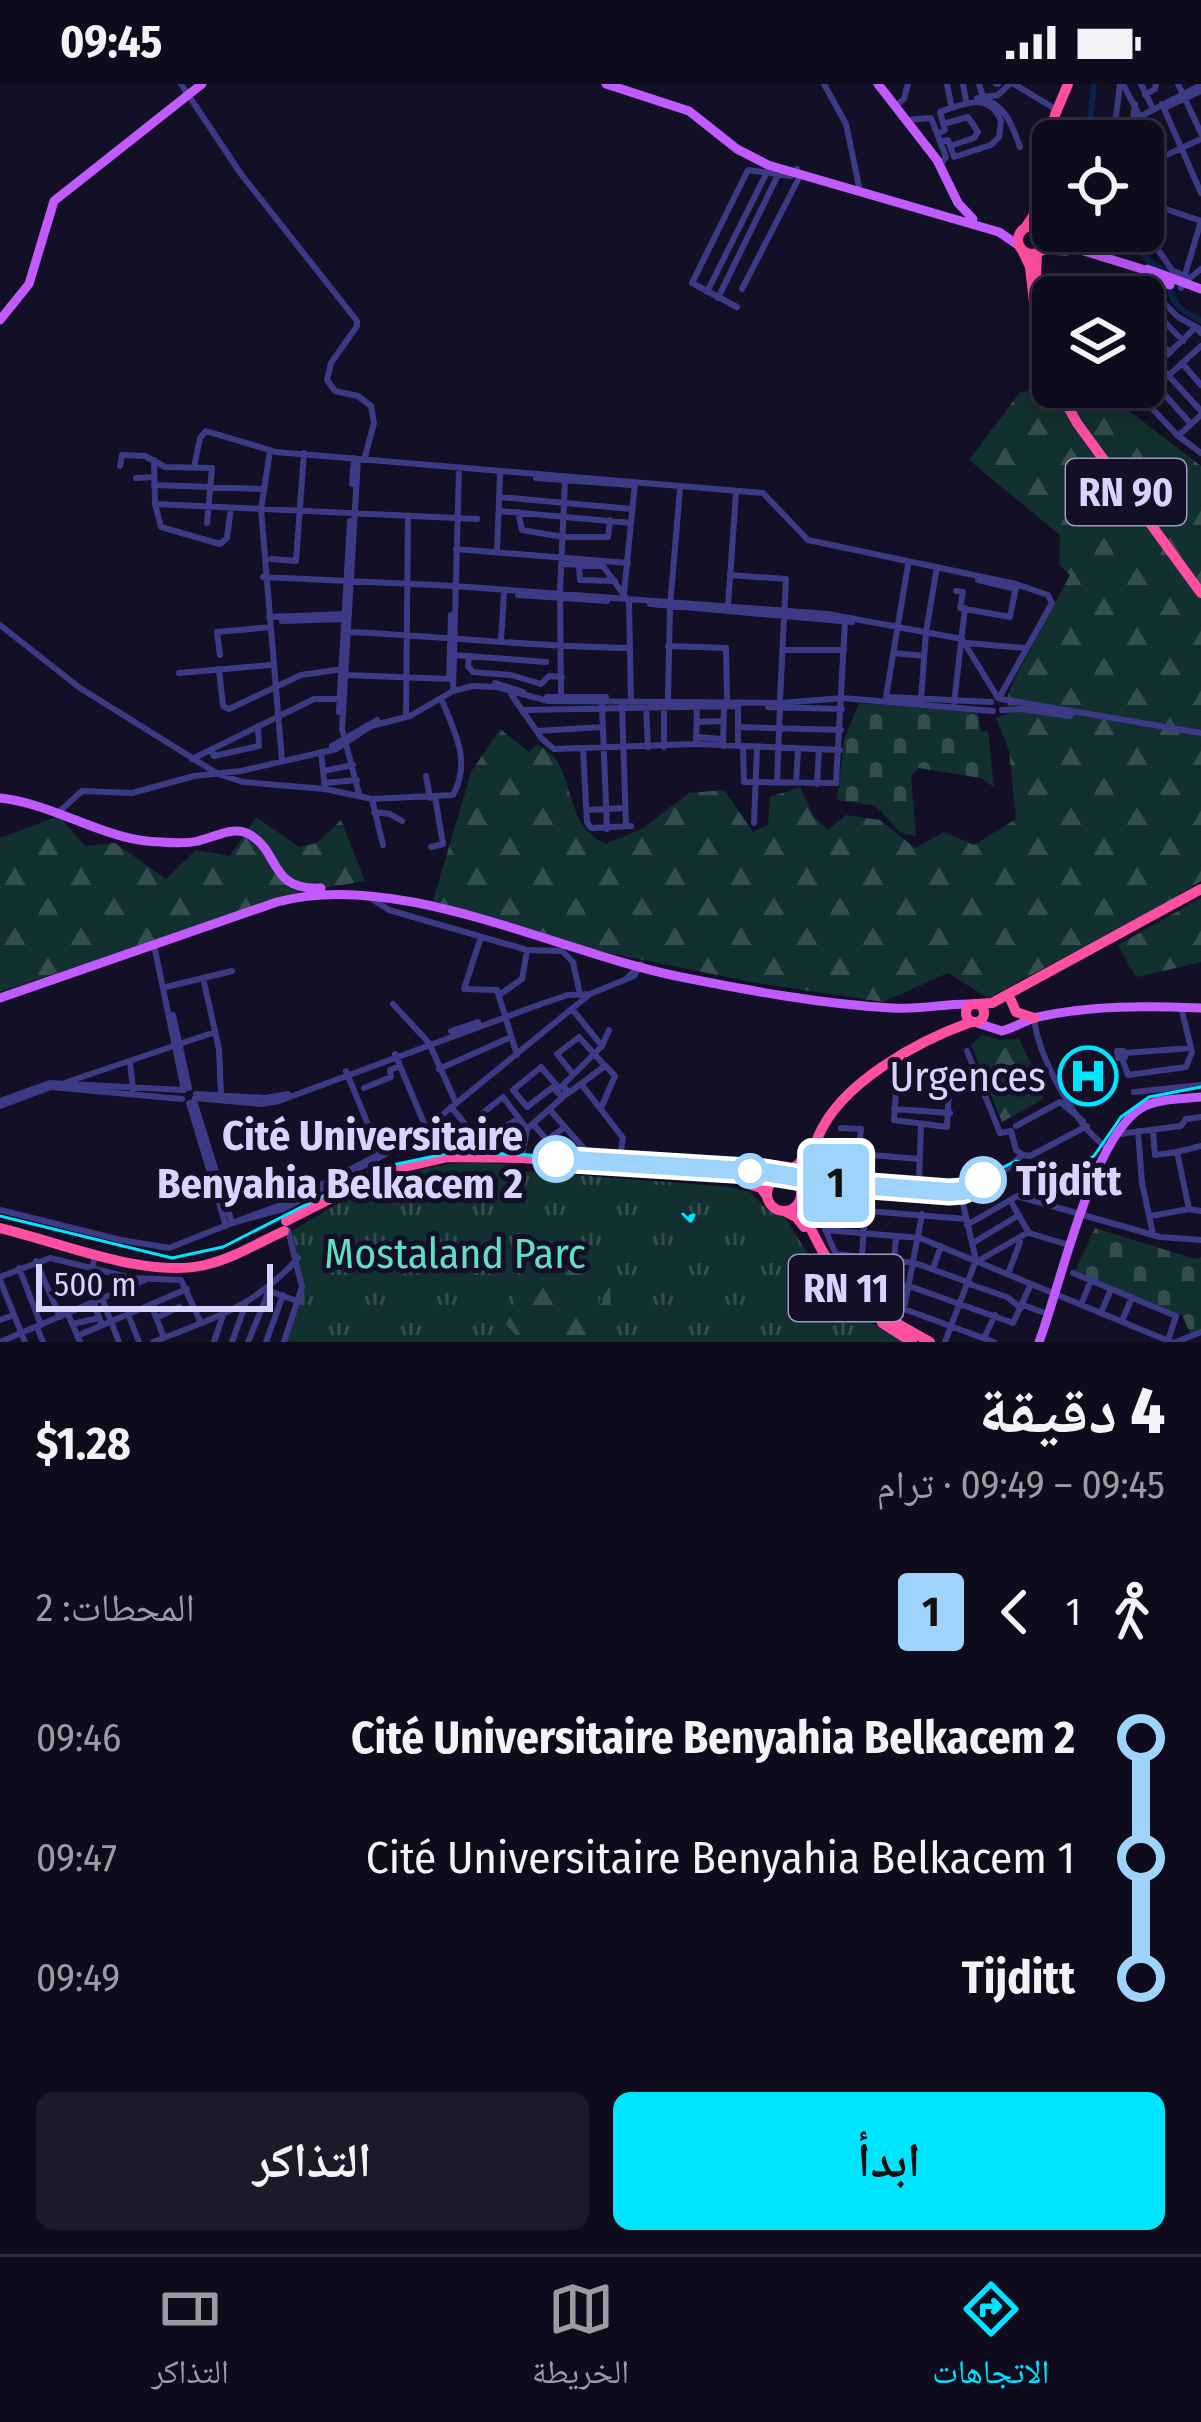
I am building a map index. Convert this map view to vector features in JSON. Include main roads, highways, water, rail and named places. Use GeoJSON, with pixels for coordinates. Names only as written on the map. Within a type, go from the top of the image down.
{"type":"FeatureCollection","features":[{"type":"Feature","properties":{"kind":"highway"},"geometry":{"type":"LineString","coordinates":[[1032,285],[1021,248],[1023,229],[1033,216],[1057,110],[1071,84]]}},
{"type":"Feature","properties":{"kind":"highway"},"geometry":{"type":"LineString","coordinates":[[1062,120],[1071,84]]}},
{"type":"Feature","properties":{"kind":"highway"},"geometry":{"type":"LineString","coordinates":[[1023,229],[1032,230]]}},
{"type":"Feature","properties":{"kind":"highway"},"geometry":{"type":"LineString","coordinates":[[1021,248],[1032,250]]}},
{"type":"Feature","properties":{"kind":"highway"},"geometry":{"type":"LineString","coordinates":[[1040,252],[1040,276]]}},
{"type":"Feature","properties":{"kind":"highway","name":"RN 90"},"geometry":{"type":"LineString","coordinates":[[1070,408],[1201,593]]}},
{"type":"Feature","properties":{"kind":"highway","name":"RN 90"},"geometry":{"type":"LineString","coordinates":[[1073,408],[1201,584]]}},
{"type":"Feature","properties":{"kind":"highway"},"geometry":{"type":"LineString","coordinates":[[0,1225],[160,1268],[192,1268],[222,1260],[385,1175],[477,1160],[746,1183],[761,1187],[774,1208],[784,1211],[806,1189],[823,1125],[856,1084],[992,1003],[1201,892]]}},
{"type":"Feature","properties":{"kind":"highway"},"geometry":{"type":"LineString","coordinates":[[766,1196],[781,1173],[802,1161],[823,1114],[861,1074],[1201,892]]}},
{"type":"Feature","properties":{"kind":"highway"},"geometry":{"type":"LineString","coordinates":[[1010,998],[1016,1012],[1034,1018]]}},
{"type":"Feature","properties":{"kind":"highway"},"geometry":{"type":"LineString","coordinates":[[388,1152],[399,1167]]}},
{"type":"Feature","properties":{"kind":"highway"},"geometry":{"type":"LineString","coordinates":[[0,1225],[130,1258],[177,1264],[220,1256],[286,1229],[367,1178],[448,1157],[781,1173],[806,1189]]}},
{"type":"Feature","properties":{"kind":"highway","name":"RN 11"},"geometry":{"type":"LineString","coordinates":[[806,1189],[825,1259],[839,1281],[866,1305],[930,1342]]}},
{"type":"Feature","properties":{"kind":"highway","name":"RN 11"},"geometry":{"type":"LineString","coordinates":[[784,1211],[800,1221],[839,1289],[867,1314],[910,1341]]}},
{"type":"Feature","properties":{"kind":"main road"},"geometry":{"type":"LineString","coordinates":[[0,320],[29,284],[54,201],[202,84]]}},
{"type":"Feature","properties":{"kind":"main road"},"geometry":{"type":"LineString","coordinates":[[606,84],[689,111],[747,155],[965,218],[1023,229]]}},
{"type":"Feature","properties":{"kind":"main road"},"geometry":{"type":"LineString","coordinates":[[624,84],[683,102],[748,150],[798,172]]}},
{"type":"Feature","properties":{"kind":"main road"},"geometry":{"type":"LineString","coordinates":[[878,84],[940,166],[965,218],[1008,235],[1021,248]]}},
{"type":"Feature","properties":{"kind":"main road"},"geometry":{"type":"LineString","coordinates":[[1069,252],[1142,276]]}},
{"type":"Feature","properties":{"kind":"main road"},"geometry":{"type":"LineString","coordinates":[[1080,252],[1142,276]]}},
{"type":"Feature","properties":{"kind":"main road"},"geometry":{"type":"LineString","coordinates":[[1164,279],[1201,289]]}},
{"type":"Feature","properties":{"kind":"main road"},"geometry":{"type":"LineString","coordinates":[[0,798],[60,811],[144,842],[191,842],[236,830],[245,832],[294,885],[350,887],[634,970],[706,980]]}},
{"type":"Feature","properties":{"kind":"main road"},"geometry":{"type":"LineString","coordinates":[[0,998],[293,898],[373,896]]}},
{"type":"Feature","properties":{"kind":"main road"},"geometry":{"type":"LineString","coordinates":[[584,952],[634,970],[868,1006],[951,1004],[995,1031],[1034,1018],[1127,1007],[1201,1007]]}},
{"type":"Feature","properties":{"kind":"main road"},"geometry":{"type":"LineString","coordinates":[[1058,1295],[1106,1148],[1151,1104],[1201,1096]]}},
{"type":"Feature","properties":{"kind":"main road"},"geometry":{"type":"LineString","coordinates":[[1041,1342],[1106,1148]]}},
{"type":"Feature","properties":{"kind":"waterway"},"geometry":{"type":"LineString","coordinates":[[1090,120],[1094,84]]}},
{"type":"Feature","properties":{"kind":"waterway"},"geometry":{"type":"LineString","coordinates":[[1141,252],[1169,273]]}},
{"type":"Feature","properties":{"kind":"waterway"},"geometry":{"type":"LineString","coordinates":[[1170,286],[1176,303],[1201,321]]}},
{"type":"Feature","properties":{"kind":"tram line"},"geometry":{"type":"LineString","coordinates":[[0,1216],[172,1258],[223,1247],[378,1168],[459,1151],[765,1170],[826,1181],[953,1191],[1016,1161],[1045,1183],[1094,1156],[1121,1117],[1149,1097],[1201,1087]]}},
{"type":"Feature","properties":{"kind":"tram line","name":"1"},"geometry":{"type":"LineString","coordinates":[[556,1159],[765,1172],[832,1183],[949,1192],[963,1191],[983,1180]]}},
{"type":"Feature","properties":{"kind":"tram line"},"geometry":{"type":"LineString","coordinates":[[683,1214],[690,1221],[694,1215],[690,1216],[690,1221]]}},
{"type":"Feature","properties":{"kind":"place","name":"Urgences"},"geometry":{"type":"Point","coordinates":[1088,1076]}},
{"type":"Feature","properties":{"kind":"place","name":"Cité Universitaire Benyahia Belkacem 2"},"geometry":{"type":"Point","coordinates":[556,1159]}},
{"type":"Feature","properties":{"kind":"place","name":"Tijditt"},"geometry":{"type":"Point","coordinates":[983,1180]}},
{"type":"Feature","properties":{"kind":"park label","name":"Mostaland Parc"},"geometry":{"type":"Point","coordinates":[455,1253]}}]}
